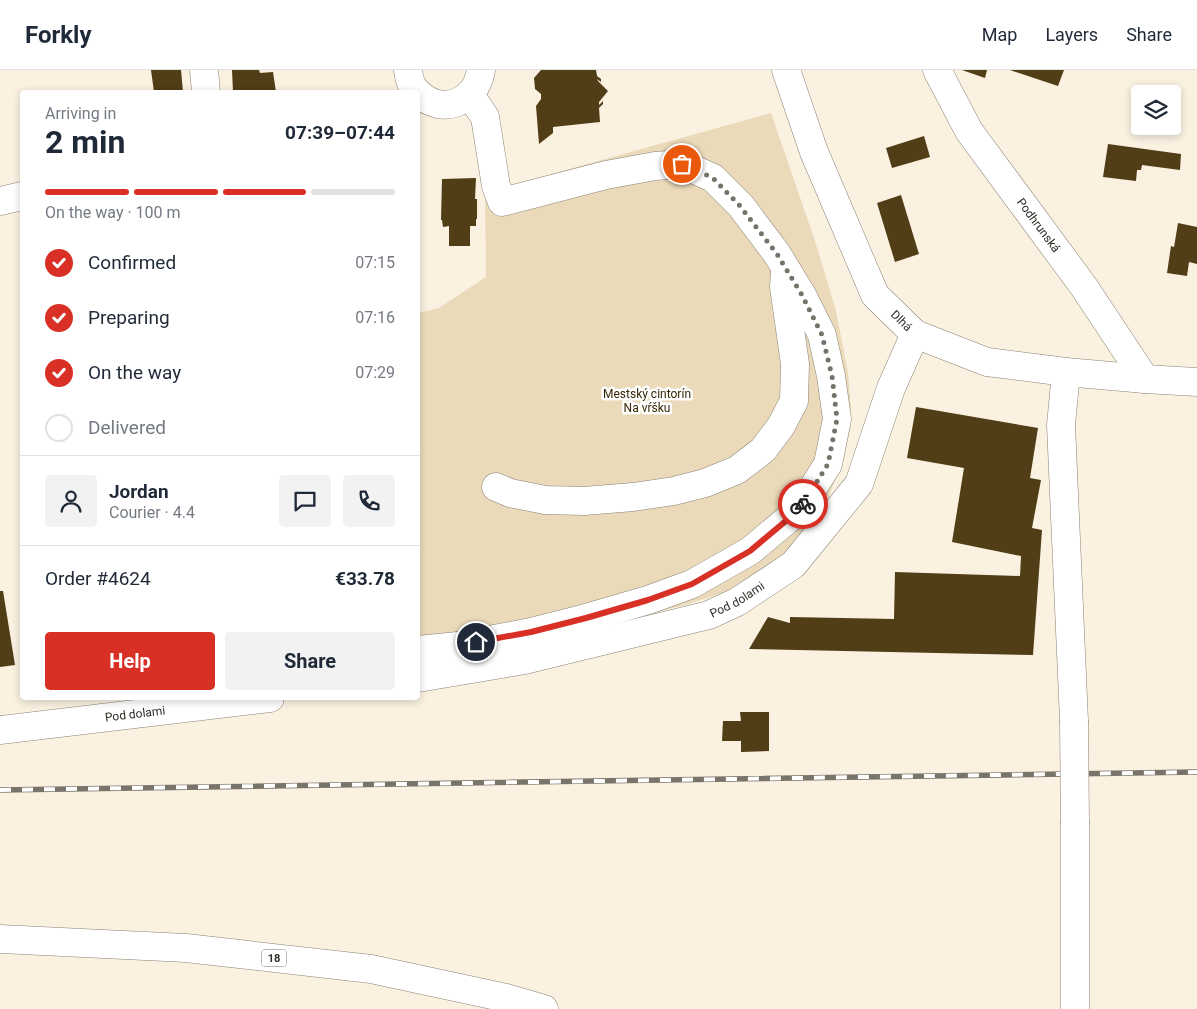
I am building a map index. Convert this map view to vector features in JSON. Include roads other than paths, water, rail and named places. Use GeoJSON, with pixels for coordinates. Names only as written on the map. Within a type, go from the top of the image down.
{"type":"FeatureCollection","features":[{"type":"Feature","properties":{"kind":"street"},"geometry":{"type":"LineString","coordinates":[[204,70],[206,90]]}},
{"type":"Feature","properties":{"kind":"street"},"geometry":{"type":"LineString","coordinates":[[408,70],[408,76],[415,90]]}},
{"type":"Feature","properties":{"kind":"street"},"geometry":{"type":"LineString","coordinates":[[420,97],[433,104],[443,105],[462,100],[470,95],[476,87],[480,77],[480,70]]}},
{"type":"Feature","properties":{"kind":"street","name":"Dlhá"},"geometry":{"type":"LineString","coordinates":[[786,70],[814,152],[875,295],[914,334],[987,362],[1066,372],[1197,382]]}},
{"type":"Feature","properties":{"kind":"street","name":"Podhrunská"},"geometry":{"type":"LineString","coordinates":[[937,70],[969,131],[1084,287],[1145,379]]}},
{"type":"Feature","properties":{"kind":"street"},"geometry":{"type":"LineString","coordinates":[[420,650],[458,646],[531,632],[648,600],[692,584],[750,551],[799,510],[828,464],[837,419],[832,376],[822,335],[802,295],[777,254],[740,206],[713,178],[682,164],[655,166],[606,175],[502,202],[496,186],[485,117],[470,95]]}},
{"type":"Feature","properties":{"kind":"street"},"geometry":{"type":"LineString","coordinates":[[0,201],[20,196]]}},
{"type":"Feature","properties":{"kind":"street"},"geometry":{"type":"LineString","coordinates":[[496,487],[510,493],[545,500],[584,501],[674,492],[705,483],[737,470],[763,450],[782,426],[794,402],[795,364],[784,287],[785,267]]}},
{"type":"Feature","properties":{"kind":"street","name":"Pod dolami"},"geometry":{"type":"LineString","coordinates":[[420,678],[525,660],[709,616],[738,602],[793,565],[859,484],[891,388],[914,334]]}},
{"type":"Feature","properties":{"kind":"street"},"geometry":{"type":"LineString","coordinates":[[1066,372],[1061,425],[1074,721],[1075,1009]]}},
{"type":"Feature","properties":{"kind":"street","name":"Pod dolami"},"geometry":{"type":"LineString","coordinates":[[0,730],[253,700]]}},
{"type":"Feature","properties":{"kind":"street","name":"18"},"geometry":{"type":"LineString","coordinates":[[0,939],[186,948],[371,970],[506,998],[544,1009]]}},
{"type":"Feature","properties":{"kind":"railway"},"geometry":{"type":"LineString","coordinates":[[0,790],[1197,772]]}},
{"type":"Feature","properties":{"kind":"park label","name":"Mestský cintorín Na vŕšku"},"geometry":{"type":"Point","coordinates":[647,401]}}]}
